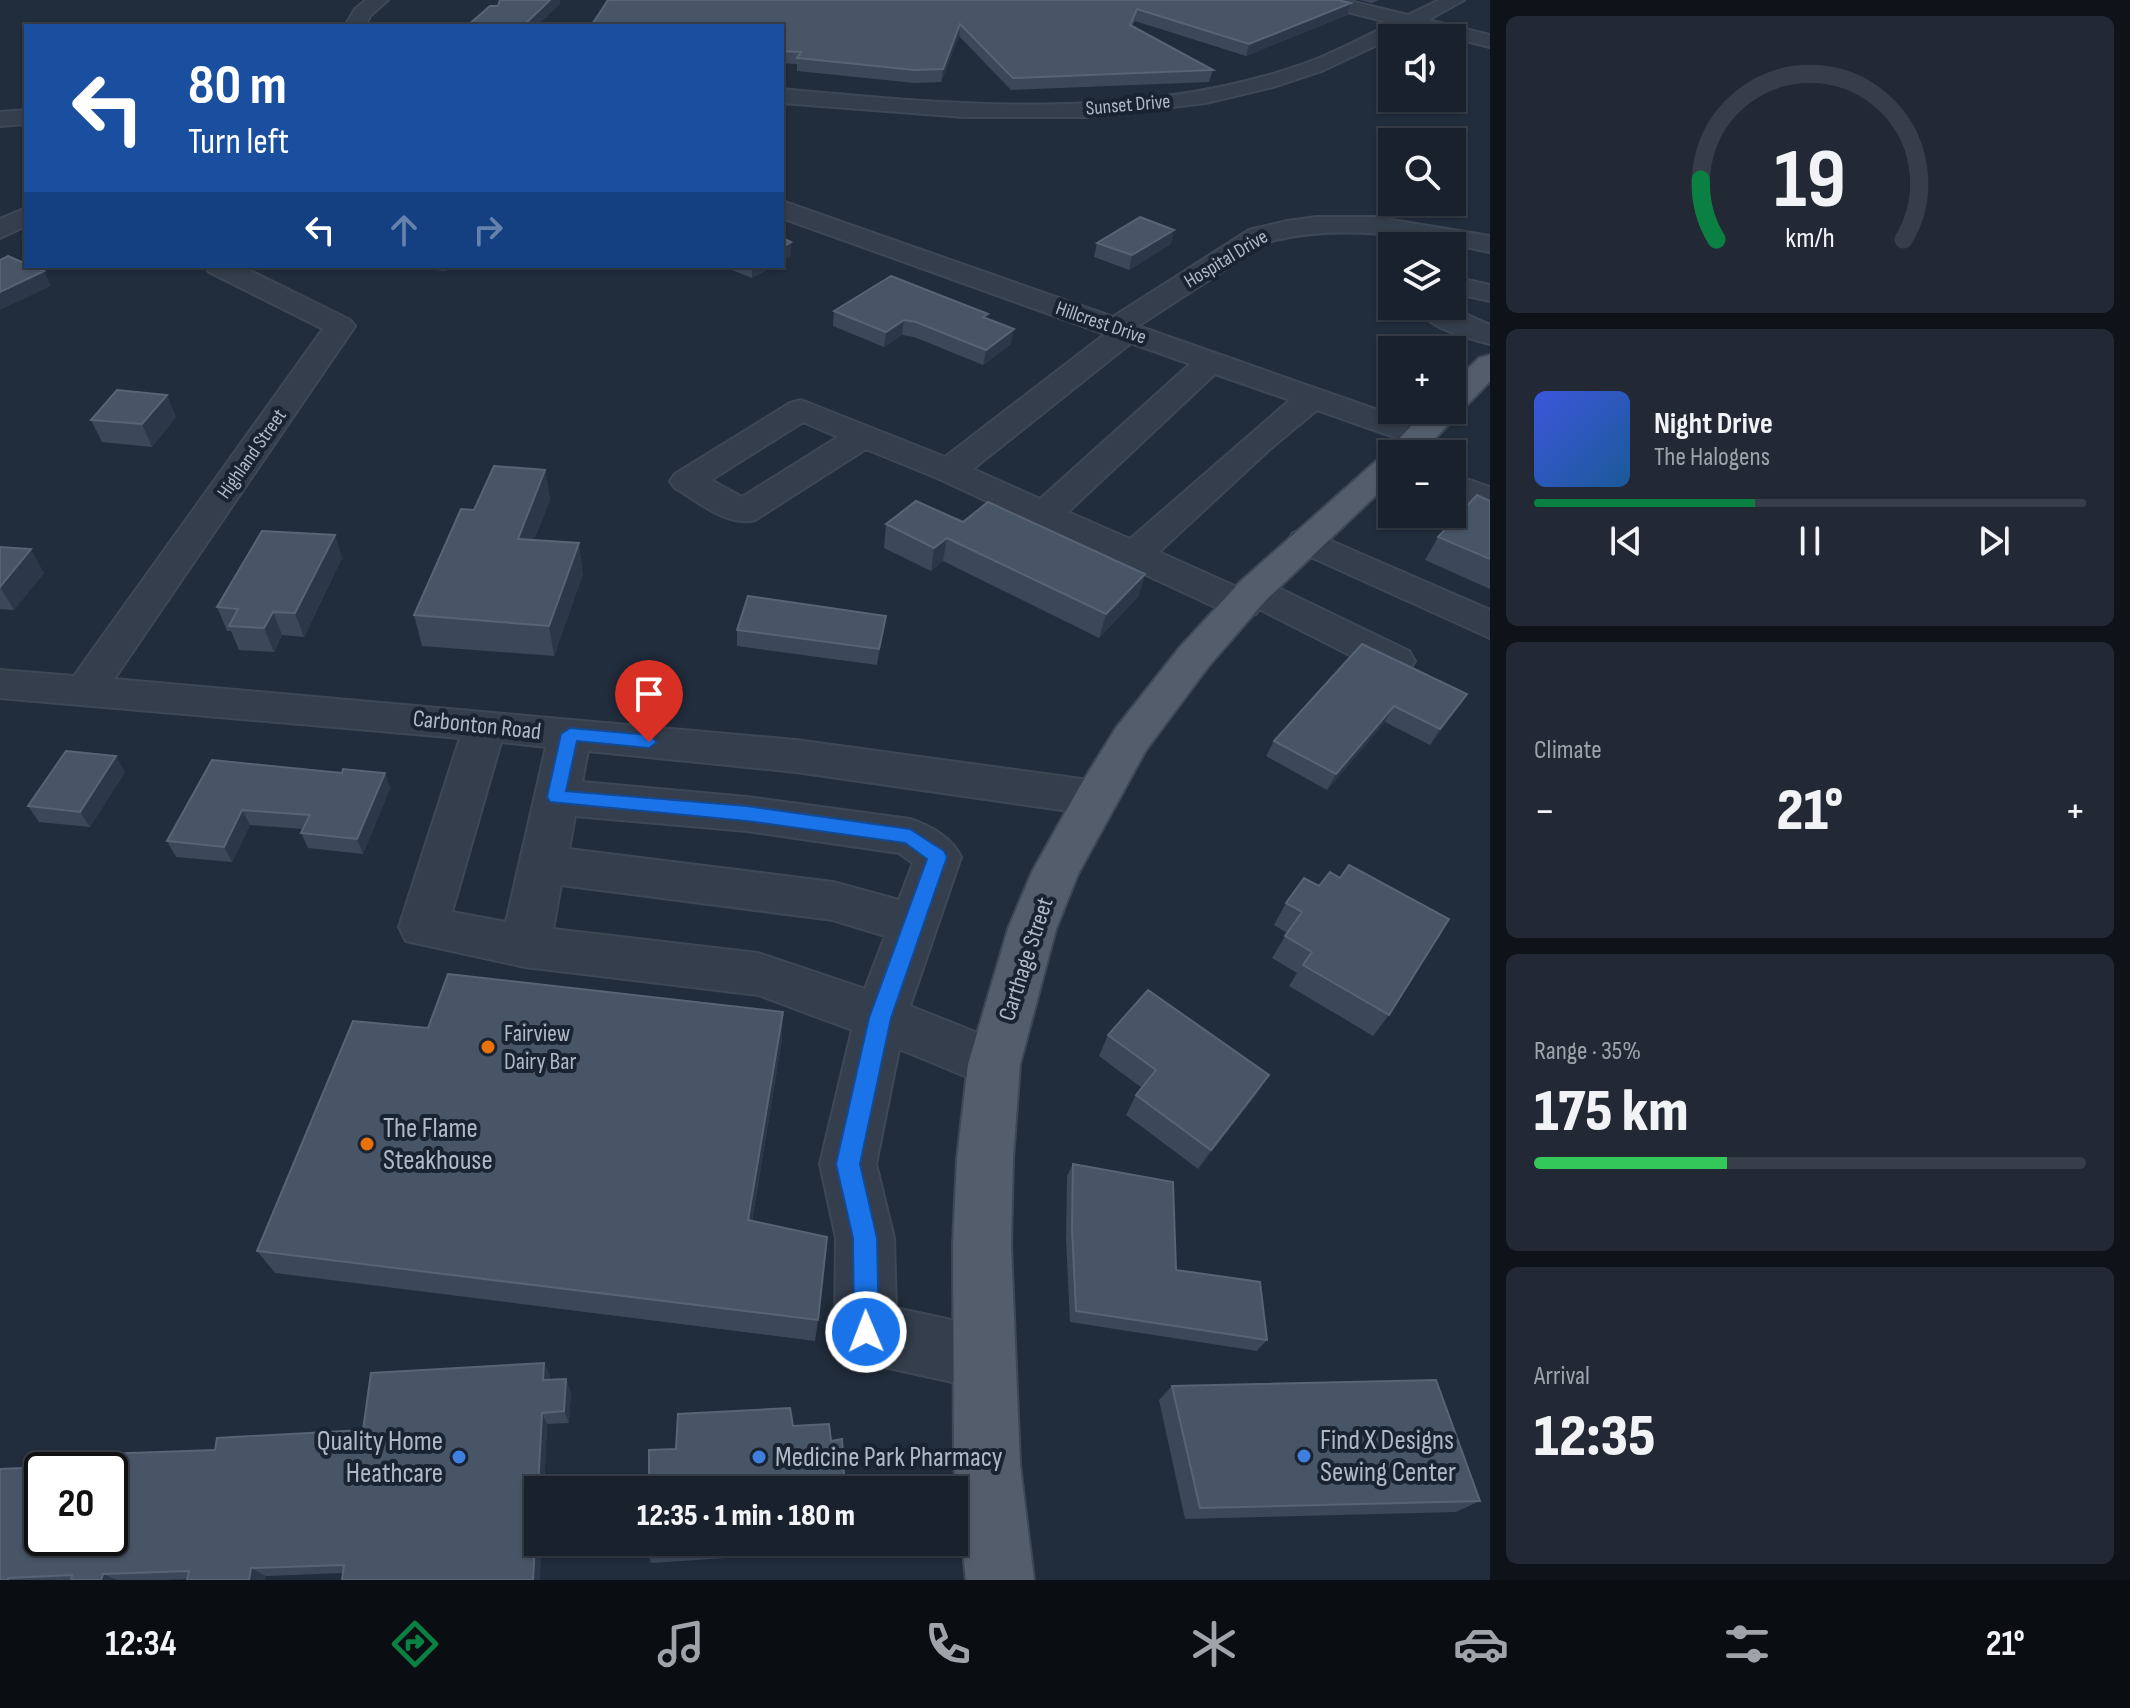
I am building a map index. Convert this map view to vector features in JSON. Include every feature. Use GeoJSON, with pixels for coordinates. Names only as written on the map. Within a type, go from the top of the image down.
{"type":"FeatureCollection","features":[{"type":"Feature","properties":{"kind":"main road"},"geometry":{"type":"LineString","coordinates":[[1466,388],[1490,364]]}},
{"type":"Feature","properties":{"kind":"main road"},"geometry":{"type":"LineString","coordinates":[[1415,440],[1431,424]]}},
{"type":"Feature","properties":{"kind":"main road","name":"Carthage Street"},"geometry":{"type":"LineString","coordinates":[[1000,1580],[987,1465],[985,1159],[994,1064],[1032,929],[1055,872],[1131,739],[1194,657],[1248,598],[1378,475]]}},
{"type":"Feature","properties":{"kind":"street"},"geometry":{"type":"LineString","coordinates":[[356,24],[362,13],[378,0]]}},
{"type":"Feature","properties":{"kind":"street"},"geometry":{"type":"LineString","coordinates":[[1322,0],[1490,41]]}},
{"type":"Feature","properties":{"kind":"street","name":"Sunset Drive"},"geometry":{"type":"LineString","coordinates":[[784,96],[952,110],[1034,112],[1139,106],[1232,91],[1316,67],[1454,0]]}},
{"type":"Feature","properties":{"kind":"street"},"geometry":{"type":"LineString","coordinates":[[0,119],[24,117]]}},
{"type":"Feature","properties":{"kind":"street","name":"Hillcrest Drive"},"geometry":{"type":"LineString","coordinates":[[784,210],[1312,398],[1400,440]]}},
{"type":"Feature","properties":{"kind":"street"},"geometry":{"type":"LineString","coordinates":[[0,230],[24,217]]}},
{"type":"Feature","properties":{"kind":"street","name":"Hospital Drive"},"geometry":{"type":"LineString","coordinates":[[949,471],[1121,330],[1258,236],[1285,227],[1348,222],[1420,229],[1490,244]]}},
{"type":"Feature","properties":{"kind":"street","name":"Highland Street"},"geometry":{"type":"LineString","coordinates":[[85,691],[340,326],[223,268]]}},
{"type":"Feature","properties":{"kind":"street"},"geometry":{"type":"LineString","coordinates":[[1466,288],[1490,293]]}},
{"type":"Feature","properties":{"kind":"street"},"geometry":{"type":"LineString","coordinates":[[1451,320],[1490,335]]}},
{"type":"Feature","properties":{"kind":"street"},"geometry":{"type":"LineString","coordinates":[[1044,515],[1210,362]]}},
{"type":"Feature","properties":{"kind":"street"},"geometry":{"type":"LineString","coordinates":[[1134,555],[1258,442],[1312,398]]}},
{"type":"Feature","properties":{"kind":"street"},"geometry":{"type":"LineString","coordinates":[[863,436],[949,471],[1134,555],[1248,598],[1395,661]]}},
{"type":"Feature","properties":{"kind":"street"},"geometry":{"type":"LineString","coordinates":[[1466,490],[1490,499]]}},
{"type":"Feature","properties":{"kind":"street"},"geometry":{"type":"LineString","coordinates":[[1306,541],[1490,625]]}},
{"type":"Feature","properties":{"kind":"street","name":"Carbonton Road"},"geometry":{"type":"LineString","coordinates":[[0,684],[796,756],[1096,798]]}},
{"type":"Feature","properties":{"kind":"street"},"geometry":{"type":"LineString","coordinates":[[485,726],[423,927],[525,946],[758,974],[994,1064]]}},
{"type":"Feature","properties":{"kind":"street"},"geometry":{"type":"LineString","coordinates":[[525,946],[570,734]]}},
{"type":"Feature","properties":{"kind":"street"},"geometry":{"type":"LineString","coordinates":[[556,797],[747,814],[910,837],[938,857],[880,1018],[848,1164],[865,1238],[866,1332],[984,1358]]}},
{"type":"Feature","properties":{"kind":"street"},"geometry":{"type":"LineString","coordinates":[[542,864],[833,901],[912,924]]}},
{"type":"Feature","properties":{"kind":"building"},"geometry":{"type":"Polygon","coordinates":[[[500,0],[550,0],[525,24],[469,24],[490,6],[498,6],[500,0]]]}},
{"type":"Feature","properties":{"kind":"building"},"geometry":{"type":"Polygon","coordinates":[[[608,0],[1338,0],[1351,3],[1249,44],[1137,9],[1130,25],[1213,70],[1013,78],[960,24],[943,69],[915,70],[797,58],[801,52],[784,51],[784,24],[592,24],[608,0]]]}},
{"type":"Feature","properties":{"kind":"building"},"geometry":{"type":"Polygon","coordinates":[[[1140,217],[1174,230],[1132,255],[1097,243],[1140,217]]]}},
{"type":"Feature","properties":{"kind":"building"},"geometry":{"type":"Polygon","coordinates":[[[8,256],[24,263],[24,268],[44,271],[0,292],[0,260],[8,256]]]}},
{"type":"Feature","properties":{"kind":"building"},"geometry":{"type":"Polygon","coordinates":[[[891,276],[988,314],[983,317],[1014,329],[986,350],[916,322],[904,320],[886,332],[834,311],[891,276]]]}},
{"type":"Feature","properties":{"kind":"building"},"geometry":{"type":"Polygon","coordinates":[[[117,390],[167,395],[142,424],[91,420],[117,390]]]}},
{"type":"Feature","properties":{"kind":"building"},"geometry":{"type":"Polygon","coordinates":[[[494,466],[545,470],[518,539],[579,543],[549,626],[414,615],[461,509],[474,510],[494,466]]]}},
{"type":"Feature","properties":{"kind":"building"},"geometry":{"type":"Polygon","coordinates":[[[1477,495],[1490,501],[1490,559],[1438,537],[1446,528],[1466,528],[1466,507],[1477,495]]]}},
{"type":"Feature","properties":{"kind":"building"},"geometry":{"type":"Polygon","coordinates":[[[916,501],[963,522],[988,502],[1145,574],[1106,614],[947,538],[934,548],[886,524],[916,501]]]}},
{"type":"Feature","properties":{"kind":"building"},"geometry":{"type":"Polygon","coordinates":[[[262,531],[335,535],[295,613],[273,612],[264,628],[229,626],[238,609],[217,607],[262,531]]]}},
{"type":"Feature","properties":{"kind":"building"},"geometry":{"type":"Polygon","coordinates":[[[0,547],[31,549],[0,587],[0,547]]]}},
{"type":"Feature","properties":{"kind":"building"},"geometry":{"type":"Polygon","coordinates":[[[748,596],[886,616],[879,649],[737,630],[748,596]]]}},
{"type":"Feature","properties":{"kind":"building"},"geometry":{"type":"Polygon","coordinates":[[[1362,644],[1467,694],[1440,729],[1394,706],[1336,774],[1274,741],[1362,644]]]}},
{"type":"Feature","properties":{"kind":"building"},"geometry":{"type":"Polygon","coordinates":[[[66,751],[116,756],[80,812],[28,806],[66,751]]]}},
{"type":"Feature","properties":{"kind":"building"},"geometry":{"type":"Polygon","coordinates":[[[212,760],[342,773],[343,769],[385,773],[357,839],[301,833],[310,815],[242,810],[224,847],[167,841],[212,760]]]}},
{"type":"Feature","properties":{"kind":"building"},"geometry":{"type":"Polygon","coordinates":[[[1349,865],[1449,919],[1389,1015],[1303,965],[1312,952],[1285,936],[1302,912],[1286,903],[1304,878],[1319,886],[1330,872],[1340,878],[1349,865]]]}},
{"type":"Feature","properties":{"kind":"building"},"geometry":{"type":"Polygon","coordinates":[[[448,974],[783,1012],[748,1220],[827,1237],[818,1320],[257,1251],[353,1021],[428,1028],[448,974]]]}},
{"type":"Feature","properties":{"kind":"building"},"geometry":{"type":"Polygon","coordinates":[[[1148,990],[1269,1075],[1211,1150],[1136,1095],[1156,1070],[1108,1035],[1148,990]]]}},
{"type":"Feature","properties":{"kind":"building"},"geometry":{"type":"Polygon","coordinates":[[[1073,1164],[1173,1182],[1176,1270],[1260,1282],[1267,1340],[1076,1311],[1073,1164]]]}},
{"type":"Feature","properties":{"kind":"building"},"geometry":{"type":"Polygon","coordinates":[[[544,1363],[543,1380],[566,1379],[564,1411],[542,1413],[539,1476],[524,1476],[524,1556],[534,1556],[533,1580],[342,1580],[344,1565],[251,1568],[249,1580],[187,1580],[189,1571],[103,1574],[101,1580],[71,1580],[72,1575],[0,1580],[0,1469],[24,1468],[24,1556],[128,1556],[128,1453],[215,1450],[217,1438],[363,1430],[371,1373],[544,1363]]]}},
{"type":"Feature","properties":{"kind":"building","name":"Find X Designs Sewing Center"},"geometry":{"type":"Polygon","coordinates":[[[1436,1380],[1480,1501],[1200,1508],[1172,1386],[1436,1380]]]}},
{"type":"Feature","properties":{"kind":"building","name":"Medicine Park Pharmacy"},"geometry":{"type":"Polygon","coordinates":[[[790,1408],[793,1426],[829,1424],[831,1441],[842,1439],[844,1476],[649,1476],[649,1450],[676,1449],[678,1414],[790,1408]]]}},
{"type":"Feature","properties":{"kind":"place","name":"Fairview Dairy Bar"},"geometry":{"type":"Point","coordinates":[488,1047]}},
{"type":"Feature","properties":{"kind":"place","name":"The Flame Steakhouse"},"geometry":{"type":"Point","coordinates":[367,1144]}},
{"type":"Feature","properties":{"kind":"place","name":"Find X Designs Sewing Center"},"geometry":{"type":"Point","coordinates":[1304,1456]}},
{"type":"Feature","properties":{"kind":"place","name":"Quality Home Heathcare"},"geometry":{"type":"Point","coordinates":[459,1457]}},
{"type":"Feature","properties":{"kind":"place","name":"Medicine Park Pharmacy"},"geometry":{"type":"Point","coordinates":[759,1457]}},
{"type":"Feature","properties":{"kind":"route"},"geometry":{"type":"LineString","coordinates":[[649,742],[570,734],[556,797],[747,814],[910,837],[938,857],[880,1018],[848,1164],[865,1238],[866,1332]]}}]}
